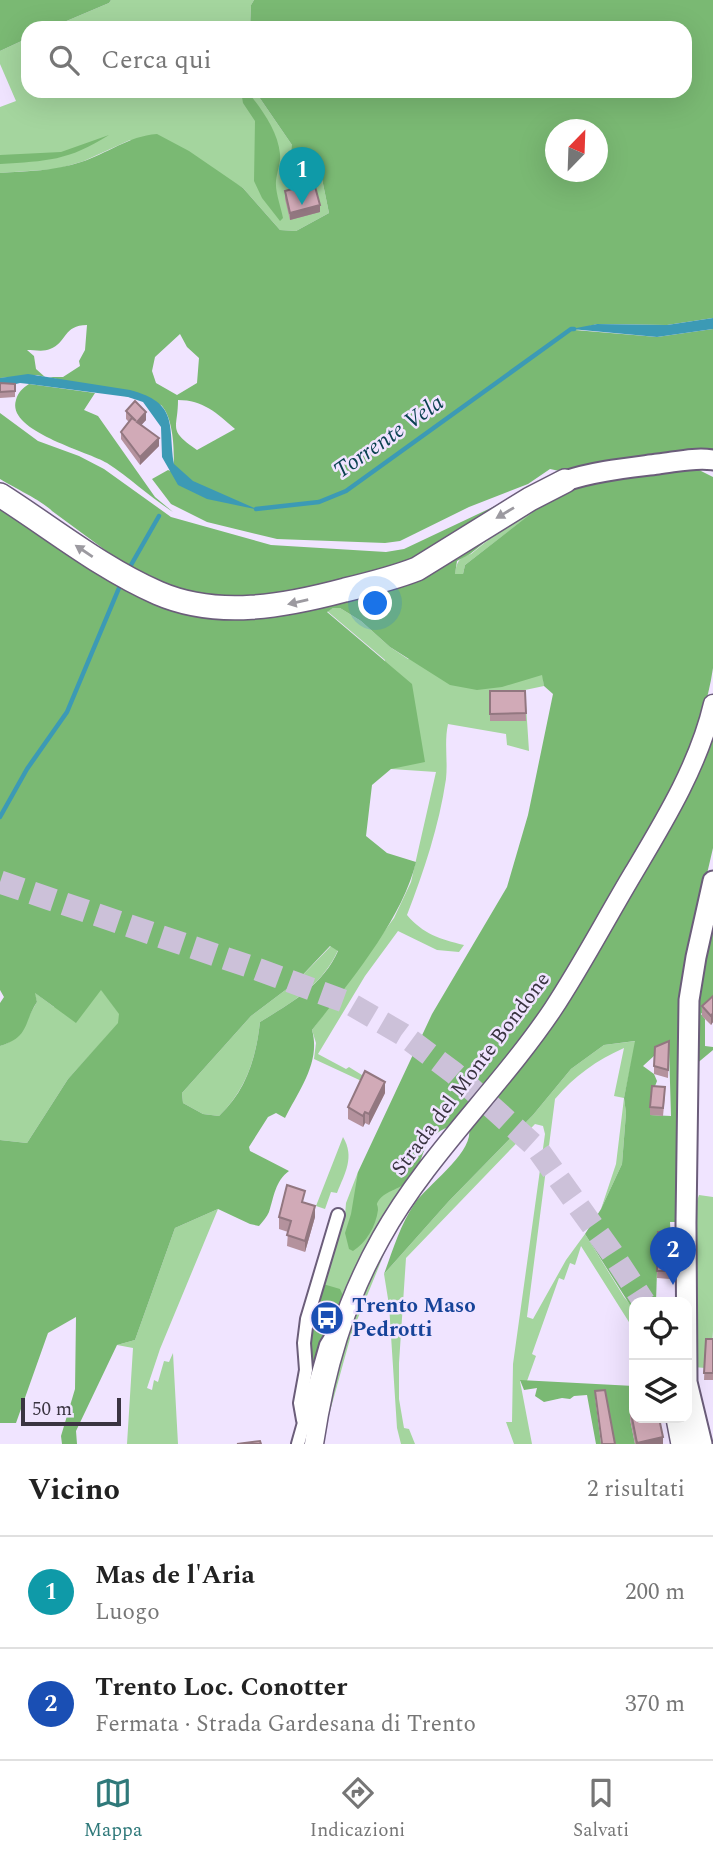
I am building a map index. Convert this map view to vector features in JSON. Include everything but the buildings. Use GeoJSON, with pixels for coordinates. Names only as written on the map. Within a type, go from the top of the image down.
{"type":"FeatureCollection","features":[{"type":"Feature","properties":{"kind":"highway"},"geometry":{"type":"LineString","coordinates":[[0,495],[130,580],[161,594],[220,607],[255,608],[290,604],[399,576],[416,569],[530,499],[565,481]]}},
{"type":"Feature","properties":{"kind":"highway"},"geometry":{"type":"LineString","coordinates":[[679,1423],[683,1444]]}},
{"type":"Feature","properties":{"kind":"main road"},"geometry":{"type":"LineString","coordinates":[[565,481],[584,475],[638,467],[713,460]]}},
{"type":"Feature","properties":{"kind":"main road"},"geometry":{"type":"LineString","coordinates":[[702,1444],[687,1382],[689,1000],[713,881]]}},
{"type":"Feature","properties":{"kind":"street","name":"Strada del Monte Bondone"},"geometry":{"type":"LineString","coordinates":[[314,1444],[337,1332],[381,1238],[404,1201],[552,1010],[653,840],[699,749],[713,704]]}},
{"type":"Feature","properties":{"kind":"street"},"geometry":{"type":"LineString","coordinates":[[303,1420],[300,1403],[306,1370],[304,1343],[307,1319],[338,1215]]}},
{"type":"Feature","properties":{"kind":"street"},"geometry":{"type":"LineString","coordinates":[[298,1444],[326,1345],[330,1336],[337,1332]]}},
{"type":"Feature","properties":{"kind":"green space"},"geometry":{"type":"Polygon","coordinates":[[[0,0],[111,0],[67,21],[21,21],[21,41],[0,51],[0,0]]]}},
{"type":"Feature","properties":{"kind":"green space"},"geometry":{"type":"Polygon","coordinates":[[[111,0],[254,0],[250,21],[67,21],[111,0]]]}},
{"type":"Feature","properties":{"kind":"green space"},"geometry":{"type":"Polygon","coordinates":[[[254,0],[713,0],[713,318],[667,325],[597,324],[575,330],[657,337],[713,329],[713,451],[569,473],[550,469],[528,484],[469,507],[400,541],[385,543],[277,539],[207,522],[171,504],[152,479],[168,470],[173,472],[174,446],[171,427],[161,405],[49,377],[63,377],[80,366],[79,361],[85,350],[87,325],[73,328],[60,343],[50,349],[27,350],[34,356],[36,369],[45,377],[37,375],[0,378],[0,173],[71,165],[137,138],[157,134],[189,151],[243,188],[280,230],[296,231],[329,213],[321,174],[290,165],[292,145],[260,98],[692,98],[692,21],[250,21],[254,0]],[[180,334],[155,357],[152,371],[156,383],[177,395],[197,383],[199,358],[187,347],[180,334]],[[178,400],[176,428],[181,438],[197,450],[235,429],[216,413],[195,402],[178,400]]]}},
{"type":"Feature","properties":{"kind":"green space"},"geometry":{"type":"Polygon","coordinates":[[[21,41],[21,98],[260,98],[292,145],[321,174],[329,213],[296,231],[280,230],[243,188],[226,178],[130,140],[84,161],[57,169],[0,173],[0,107],[16,101],[0,64],[0,51],[21,41]]]}},
{"type":"Feature","properties":{"kind":"green space"},"geometry":{"type":"Polygon","coordinates":[[[242,98],[252,98],[263,112],[279,145],[276,185],[283,218],[280,221],[262,198],[254,181],[255,121],[242,98]]]}},
{"type":"Feature","properties":{"kind":"green space"},"geometry":{"type":"Polygon","coordinates":[[[109,135],[69,155],[0,164],[0,155],[61,152],[109,135]]]}},
{"type":"Feature","properties":{"kind":"green space"},"geometry":{"type":"Polygon","coordinates":[[[29,384],[95,393],[84,410],[98,416],[155,497],[173,512],[107,463],[50,439],[23,421],[16,411],[16,400],[21,390],[29,384]]]}},
{"type":"Feature","properties":{"kind":"green space"},"geometry":{"type":"Polygon","coordinates":[[[0,413],[38,441],[79,456],[104,469],[171,517],[271,545],[386,552],[404,549],[531,489],[401,567],[271,598],[217,598],[174,590],[112,560],[105,550],[48,507],[0,479],[0,413]]]}},
{"type":"Feature","properties":{"kind":"green space"},"geometry":{"type":"Polygon","coordinates":[[[675,468],[697,469],[713,477],[713,668],[701,717],[683,764],[661,809],[570,970],[542,1015],[508,1059],[451,1126],[428,1142],[410,1180],[379,1200],[370,1234],[358,1248],[353,1251],[349,1249],[345,1233],[358,1172],[432,1014],[507,887],[528,815],[553,694],[544,686],[542,675],[502,687],[477,690],[450,685],[390,647],[361,621],[340,608],[327,612],[412,684],[425,762],[391,769],[372,785],[366,836],[387,853],[416,862],[409,884],[373,950],[312,1030],[314,1053],[311,1065],[285,1118],[276,1113],[268,1117],[249,1147],[250,1151],[289,1171],[278,1184],[265,1219],[259,1226],[218,1209],[175,1228],[135,1340],[117,1345],[76,1431],[77,1444],[62,1444],[61,1436],[75,1389],[76,1317],[48,1333],[16,1423],[0,1423],[0,1140],[27,1143],[68,1079],[118,1023],[119,1014],[101,990],[76,1023],[35,993],[37,1002],[21,1034],[0,1046],[0,1003],[4,997],[0,990],[0,504],[151,596],[320,606],[530,506],[470,554],[457,561],[455,574],[463,574],[465,565],[542,505],[580,481],[675,468]],[[330,946],[296,982],[251,1016],[182,1093],[183,1103],[203,1114],[219,1116],[243,1085],[256,1048],[260,1022],[315,983],[332,963],[338,951],[330,946]]]}},
{"type":"Feature","properties":{"kind":"green space"},"geometry":{"type":"Polygon","coordinates":[[[562,490],[465,565],[463,574],[455,574],[461,559],[471,554],[530,506],[562,490]]]}},
{"type":"Feature","properties":{"kind":"green space"},"geometry":{"type":"Polygon","coordinates":[[[340,608],[361,621],[408,659],[541,658],[544,686],[525,690],[529,751],[507,745],[506,734],[448,724],[446,779],[439,814],[407,915],[432,935],[464,945],[459,952],[437,950],[398,931],[365,976],[318,1054],[346,1069],[349,1067],[370,1080],[368,1084],[314,1059],[316,1043],[312,1030],[394,918],[411,882],[436,772],[391,769],[385,660],[327,611],[340,608]]]}},
{"type":"Feature","properties":{"kind":"green space"},"geometry":{"type":"Polygon","coordinates":[[[713,728],[713,848],[687,960],[681,1222],[670,1222],[671,1240],[658,1240],[656,1297],[629,1297],[629,1303],[585,1234],[601,1209],[622,1164],[626,1113],[624,1098],[635,1041],[604,1045],[571,1069],[533,1115],[449,1201],[384,1274],[401,1229],[415,1203],[458,1158],[469,1138],[469,1129],[553,1025],[609,932],[713,728]],[[669,1049],[655,1055],[643,1066],[654,1074],[657,1081],[652,1094],[650,1115],[671,1116],[669,1049]]]}},
{"type":"Feature","properties":{"kind":"green space"},"geometry":{"type":"Polygon","coordinates":[[[713,919],[713,1000],[701,1014],[705,1019],[705,1046],[713,1047],[713,1050],[695,1065],[695,1008],[713,919]]]}},
{"type":"Feature","properties":{"kind":"green space"},"geometry":{"type":"Polygon","coordinates":[[[331,946],[338,950],[315,983],[260,1022],[248,1073],[236,1095],[219,1116],[203,1114],[183,1103],[182,1093],[251,1016],[296,982],[331,946]]]}},
{"type":"Feature","properties":{"kind":"green space"},"geometry":{"type":"Polygon","coordinates":[[[101,989],[119,1013],[119,1023],[68,1079],[27,1143],[0,1140],[0,1046],[14,1039],[23,1028],[37,1002],[34,992],[54,1007],[101,989]]]}},
{"type":"Feature","properties":{"kind":"green space"},"geometry":{"type":"Polygon","coordinates":[[[636,1041],[624,1098],[614,1096],[624,1048],[586,1069],[555,1099],[527,1317],[533,1319],[566,1260],[585,1234],[629,1303],[629,1322],[581,1246],[575,1265],[570,1263],[564,1280],[559,1278],[532,1354],[536,1356],[527,1381],[520,1381],[532,1444],[514,1444],[506,1422],[512,1422],[513,1364],[545,1134],[543,1126],[535,1124],[406,1258],[399,1399],[404,1428],[409,1429],[415,1444],[401,1444],[397,1428],[389,1305],[384,1274],[449,1201],[533,1115],[571,1069],[604,1045],[636,1041]]]}},
{"type":"Feature","properties":{"kind":"green space"},"geometry":{"type":"Polygon","coordinates":[[[624,1098],[626,1113],[622,1164],[601,1209],[616,1164],[624,1098]]]}},
{"type":"Feature","properties":{"kind":"green space"},"geometry":{"type":"Polygon","coordinates":[[[343,1137],[347,1144],[348,1165],[337,1193],[331,1192],[325,1209],[316,1206],[343,1137]]]}},
{"type":"Feature","properties":{"kind":"green space"},"geometry":{"type":"Polygon","coordinates":[[[358,1172],[409,1182],[308,1369],[324,1267],[345,1215],[346,1203],[358,1172]]]}},
{"type":"Feature","properties":{"kind":"green space"},"geometry":{"type":"Polygon","coordinates":[[[699,1195],[713,1197],[713,1331],[712,1346],[705,1368],[694,1367],[694,1210],[699,1195]]]}},
{"type":"Feature","properties":{"kind":"green space"},"geometry":{"type":"Polygon","coordinates":[[[218,1209],[160,1349],[147,1388],[152,1390],[154,1380],[158,1382],[164,1361],[169,1362],[173,1353],[178,1444],[127,1444],[133,1348],[117,1345],[135,1340],[175,1228],[218,1209]]]}},
{"type":"Feature","properties":{"kind":"green space"},"geometry":{"type":"Polygon","coordinates":[[[395,1227],[351,1335],[321,1444],[344,1328],[395,1227]]]}},
{"type":"Feature","properties":{"kind":"green space"},"geometry":{"type":"Polygon","coordinates":[[[323,1284],[340,1289],[345,1300],[326,1338],[304,1401],[309,1317],[323,1284]]]}},
{"type":"Feature","properties":{"kind":"green space"},"geometry":{"type":"Polygon","coordinates":[[[520,1380],[629,1386],[629,1423],[635,1444],[614,1444],[595,1396],[601,1444],[596,1444],[587,1395],[544,1402],[535,1396],[537,1388],[524,1390],[520,1380]]]}},
{"type":"Feature","properties":{"kind":"water"},"geometry":{"type":"Polygon","coordinates":[[[713,318],[713,329],[657,337],[571,329],[597,324],[667,325],[713,318]]]}},
{"type":"Feature","properties":{"kind":"water"},"geometry":{"type":"Polygon","coordinates":[[[28,374],[130,390],[146,395],[164,409],[168,417],[174,464],[193,481],[259,510],[207,499],[178,485],[162,457],[161,427],[143,402],[128,397],[20,383],[0,388],[0,378],[28,374]]]}},
{"type":"Feature","properties":{"kind":"waterway","name":"Torrente Vela"},"geometry":{"type":"LineString","coordinates":[[256,509],[319,502],[346,491],[574,329]]}},
{"type":"Feature","properties":{"kind":"waterway"},"geometry":{"type":"LineString","coordinates":[[131,565],[159,516]]}},
{"type":"Feature","properties":{"kind":"waterway"},"geometry":{"type":"LineString","coordinates":[[0,817],[27,769],[67,712],[119,588]]}},
{"type":"Feature","properties":{"kind":"tunnel"},"geometry":{"type":"LineString","coordinates":[[0,882],[349,1003],[402,1034],[454,1073],[536,1147],[641,1297]]}},
{"type":"Feature","properties":{"kind":"place","name":"Mas de l'Aria"},"geometry":{"type":"Point","coordinates":[302,205]}},
{"type":"Feature","properties":{"kind":"place","name":"Trento Loc. Conotter"},"geometry":{"type":"Point","coordinates":[673,1285]}},
{"type":"Feature","properties":{"kind":"place","name":"Trento Maso Pedrotti"},"geometry":{"type":"Point","coordinates":[327,1318]}}]}
